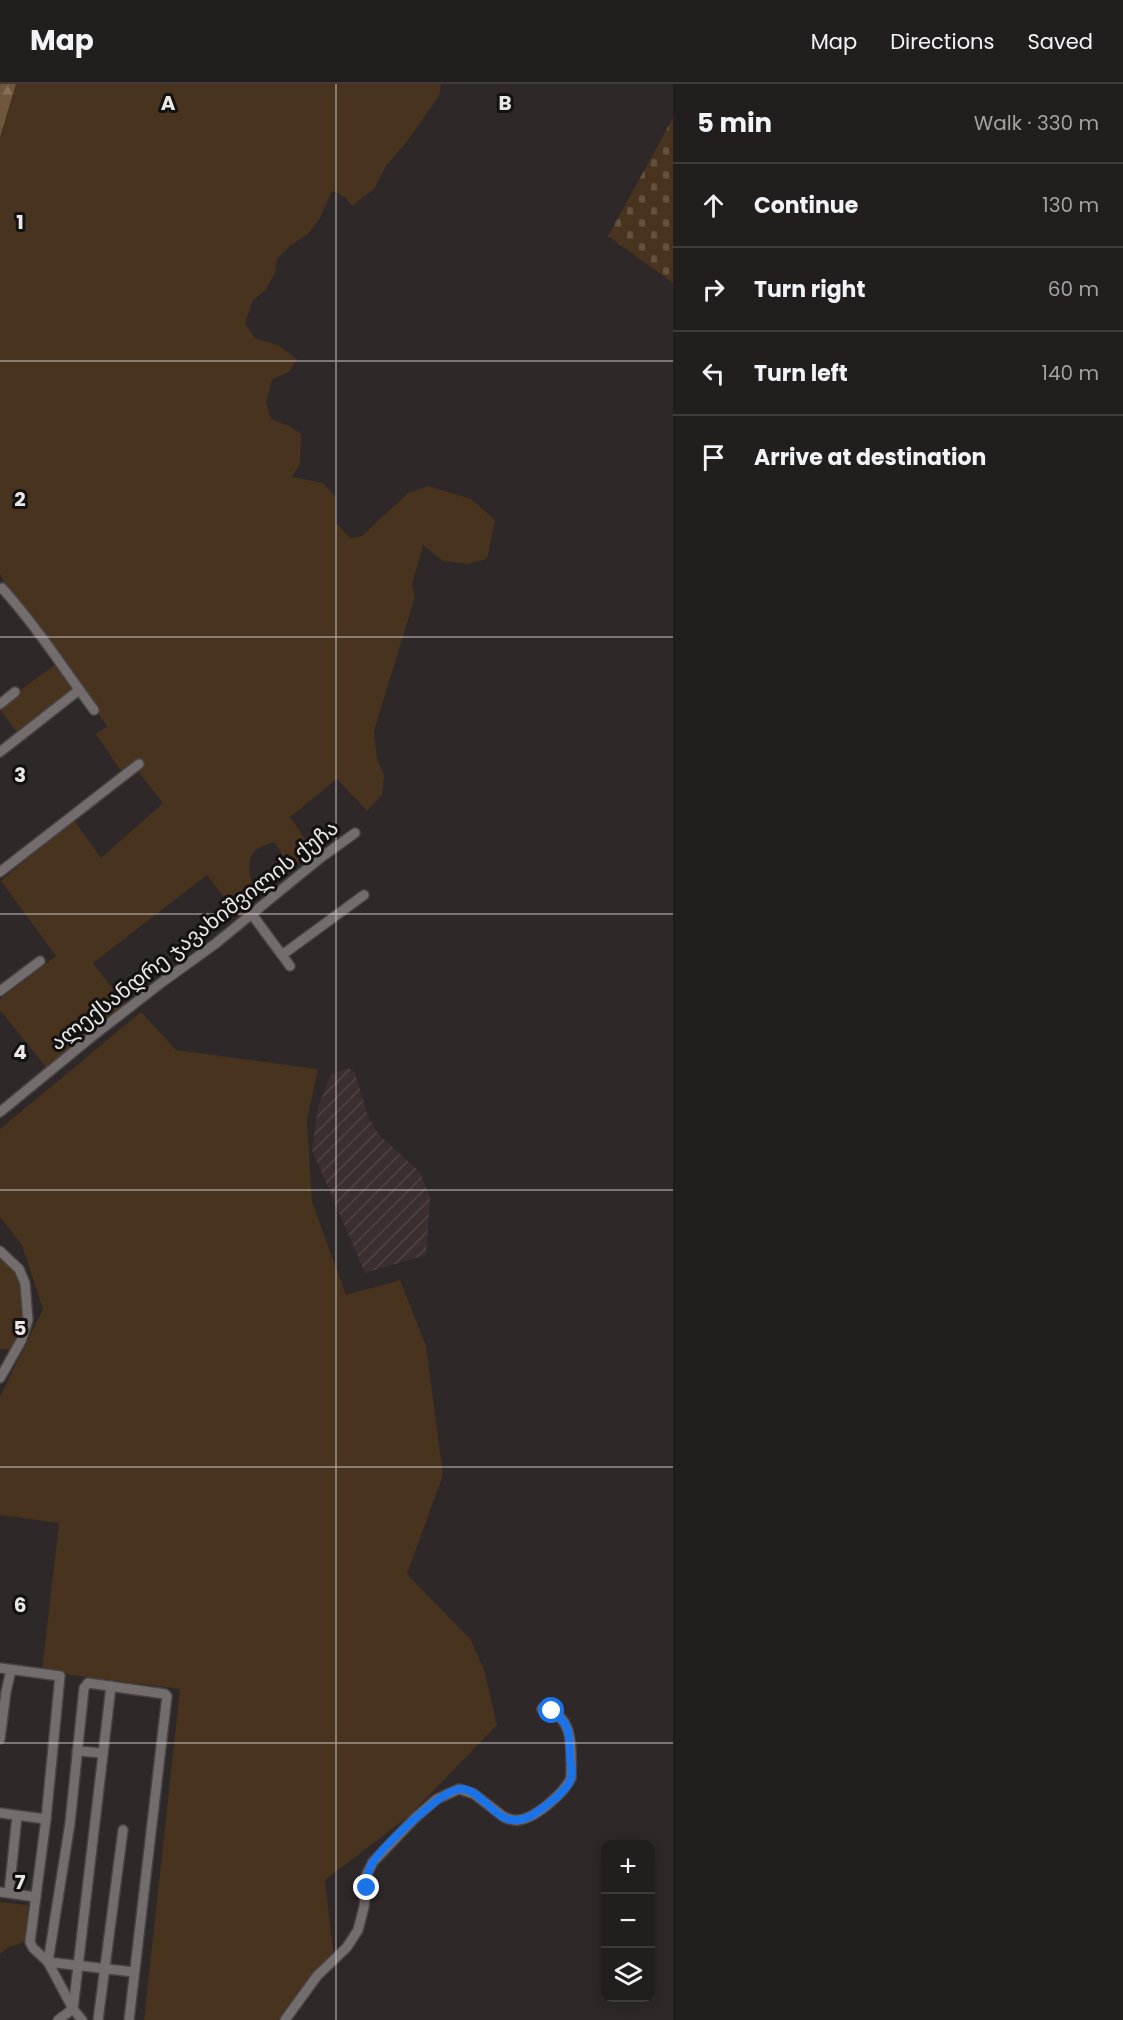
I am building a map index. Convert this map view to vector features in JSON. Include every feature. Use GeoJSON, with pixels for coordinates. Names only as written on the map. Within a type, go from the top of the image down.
{"type":"FeatureCollection","features":[{"type":"Feature","properties":{"kind":"street"},"geometry":{"type":"LineString","coordinates":[[1,589],[64,666],[94,711]]}},
{"type":"Feature","properties":{"kind":"street"},"geometry":{"type":"LineString","coordinates":[[0,752],[79,690]]}},
{"type":"Feature","properties":{"kind":"street"},"geometry":{"type":"LineString","coordinates":[[0,704],[15,692]]}},
{"type":"Feature","properties":{"kind":"street"},"geometry":{"type":"LineString","coordinates":[[0,872],[139,764]]}},
{"type":"Feature","properties":{"kind":"street","name":"ალექსანდრე ჯავახიშვილის ქუჩა"},"geometry":{"type":"LineString","coordinates":[[0,1112],[94,1035],[215,944],[251,913],[355,833]]}},
{"type":"Feature","properties":{"kind":"street"},"geometry":{"type":"LineString","coordinates":[[282,955],[364,895]]}},
{"type":"Feature","properties":{"kind":"street"},"geometry":{"type":"LineString","coordinates":[[251,913],[290,966]]}},
{"type":"Feature","properties":{"kind":"street"},"geometry":{"type":"LineString","coordinates":[[0,991],[40,961]]}},
{"type":"Feature","properties":{"kind":"street"},"geometry":{"type":"LineString","coordinates":[[0,1251],[19,1269],[25,1283],[28,1320],[21,1341],[0,1378]]}},
{"type":"Feature","properties":{"kind":"street"},"geometry":{"type":"LineString","coordinates":[[0,1668],[60,1676],[46,1820],[30,1942],[48,1962],[73,2009],[82,2020]]}},
{"type":"Feature","properties":{"kind":"street"},"geometry":{"type":"LineString","coordinates":[[0,1739],[11,1670]]}},
{"type":"Feature","properties":{"kind":"street"},"geometry":{"type":"LineString","coordinates":[[48,1962],[70,1823],[85,1684],[165,1694],[168,1700],[129,2020]]}},
{"type":"Feature","properties":{"kind":"street"},"geometry":{"type":"LineString","coordinates":[[58,2020],[73,2009],[111,1686]]}},
{"type":"Feature","properties":{"kind":"street"},"geometry":{"type":"LineString","coordinates":[[285,2020],[317,1976],[347,1947],[358,1930],[364,1907],[367,1874],[373,1862],[415,1818],[437,1799],[459,1789],[467,1790],[504,1817],[521,1820],[545,1807],[568,1784],[571,1778],[568,1729],[559,1715],[552,1711],[542,1710]]}},
{"type":"Feature","properties":{"kind":"street"},"geometry":{"type":"LineString","coordinates":[[78,1751],[103,1753]]}},
{"type":"Feature","properties":{"kind":"street"},"geometry":{"type":"LineString","coordinates":[[0,1814],[46,1820]]}},
{"type":"Feature","properties":{"kind":"street"},"geometry":{"type":"LineString","coordinates":[[17,1816],[5,1893],[36,1897]]}},
{"type":"Feature","properties":{"kind":"street"},"geometry":{"type":"LineString","coordinates":[[98,2020],[123,1830]]}},
{"type":"Feature","properties":{"kind":"street"},"geometry":{"type":"LineString","coordinates":[[48,1962],[134,1972]]}},
{"type":"Feature","properties":{"kind":"shaded area"},"geometry":{"type":"Polygon","coordinates":[[[349,1068],[355,1073],[368,1116],[378,1134],[420,1172],[430,1198],[426,1255],[365,1273],[312,1150],[318,1107],[331,1074],[349,1068]]]}},
{"type":"Feature","properties":{"kind":"green space"},"geometry":{"type":"Polygon","coordinates":[[[0,84],[16,84],[0,137],[0,84]]]}},
{"type":"Feature","properties":{"kind":"green space"},"geometry":{"type":"Polygon","coordinates":[[[16,84],[441,84],[439,96],[408,140],[386,166],[374,189],[352,206],[345,197],[332,191],[320,218],[308,234],[291,245],[277,259],[275,273],[265,291],[253,300],[245,323],[255,338],[278,345],[297,359],[290,371],[272,380],[266,403],[271,419],[301,434],[300,463],[292,477],[323,483],[336,497],[336,523],[350,538],[362,536],[408,493],[428,486],[471,499],[495,520],[487,559],[468,564],[443,561],[423,545],[412,584],[415,597],[374,731],[377,759],[384,775],[382,795],[367,811],[337,779],[290,817],[313,850],[287,871],[280,850],[274,842],[252,854],[250,873],[253,886],[259,895],[240,918],[207,875],[93,963],[126,1006],[46,1067],[0,1010],[0,999],[56,956],[1,881],[73,819],[101,858],[163,803],[132,762],[121,771],[96,734],[107,726],[82,691],[18,734],[0,709],[0,705],[60,661],[0,574],[0,137],[16,84]]]}},
{"type":"Feature","properties":{"kind":"green space"},"geometry":{"type":"Polygon","coordinates":[[[673,118],[673,283],[608,236],[673,118]]]}},
{"type":"Feature","properties":{"kind":"green space"},"geometry":{"type":"Polygon","coordinates":[[[141,1012],[176,1050],[318,1069],[307,1120],[312,1202],[346,1295],[400,1280],[426,1346],[443,1475],[407,1574],[471,1640],[484,1670],[497,1725],[409,1816],[325,1880],[333,1951],[278,2020],[144,2020],[180,1689],[42,1671],[59,1523],[0,1515],[0,1397],[43,1309],[22,1245],[0,1217],[0,1129],[141,1012]]]}},
{"type":"Feature","properties":{"kind":"green space"},"geometry":{"type":"Polygon","coordinates":[[[0,1254],[12,1266],[22,1288],[24,1325],[10,1349],[0,1349],[0,1254]]]}},
{"type":"Feature","properties":{"kind":"green space"},"geometry":{"type":"Polygon","coordinates":[[[0,1902],[28,1905],[25,1942],[9,1947],[0,1954],[0,1902]]]}},
{"type":"Feature","properties":{"kind":"route"},"geometry":{"type":"LineString","coordinates":[[367,1888],[367,1874],[373,1862],[415,1818],[437,1799],[459,1789],[467,1790],[494,1811],[511,1820],[521,1820],[532,1816],[545,1807],[571,1778],[568,1729],[563,1719],[552,1711]]}}]}
